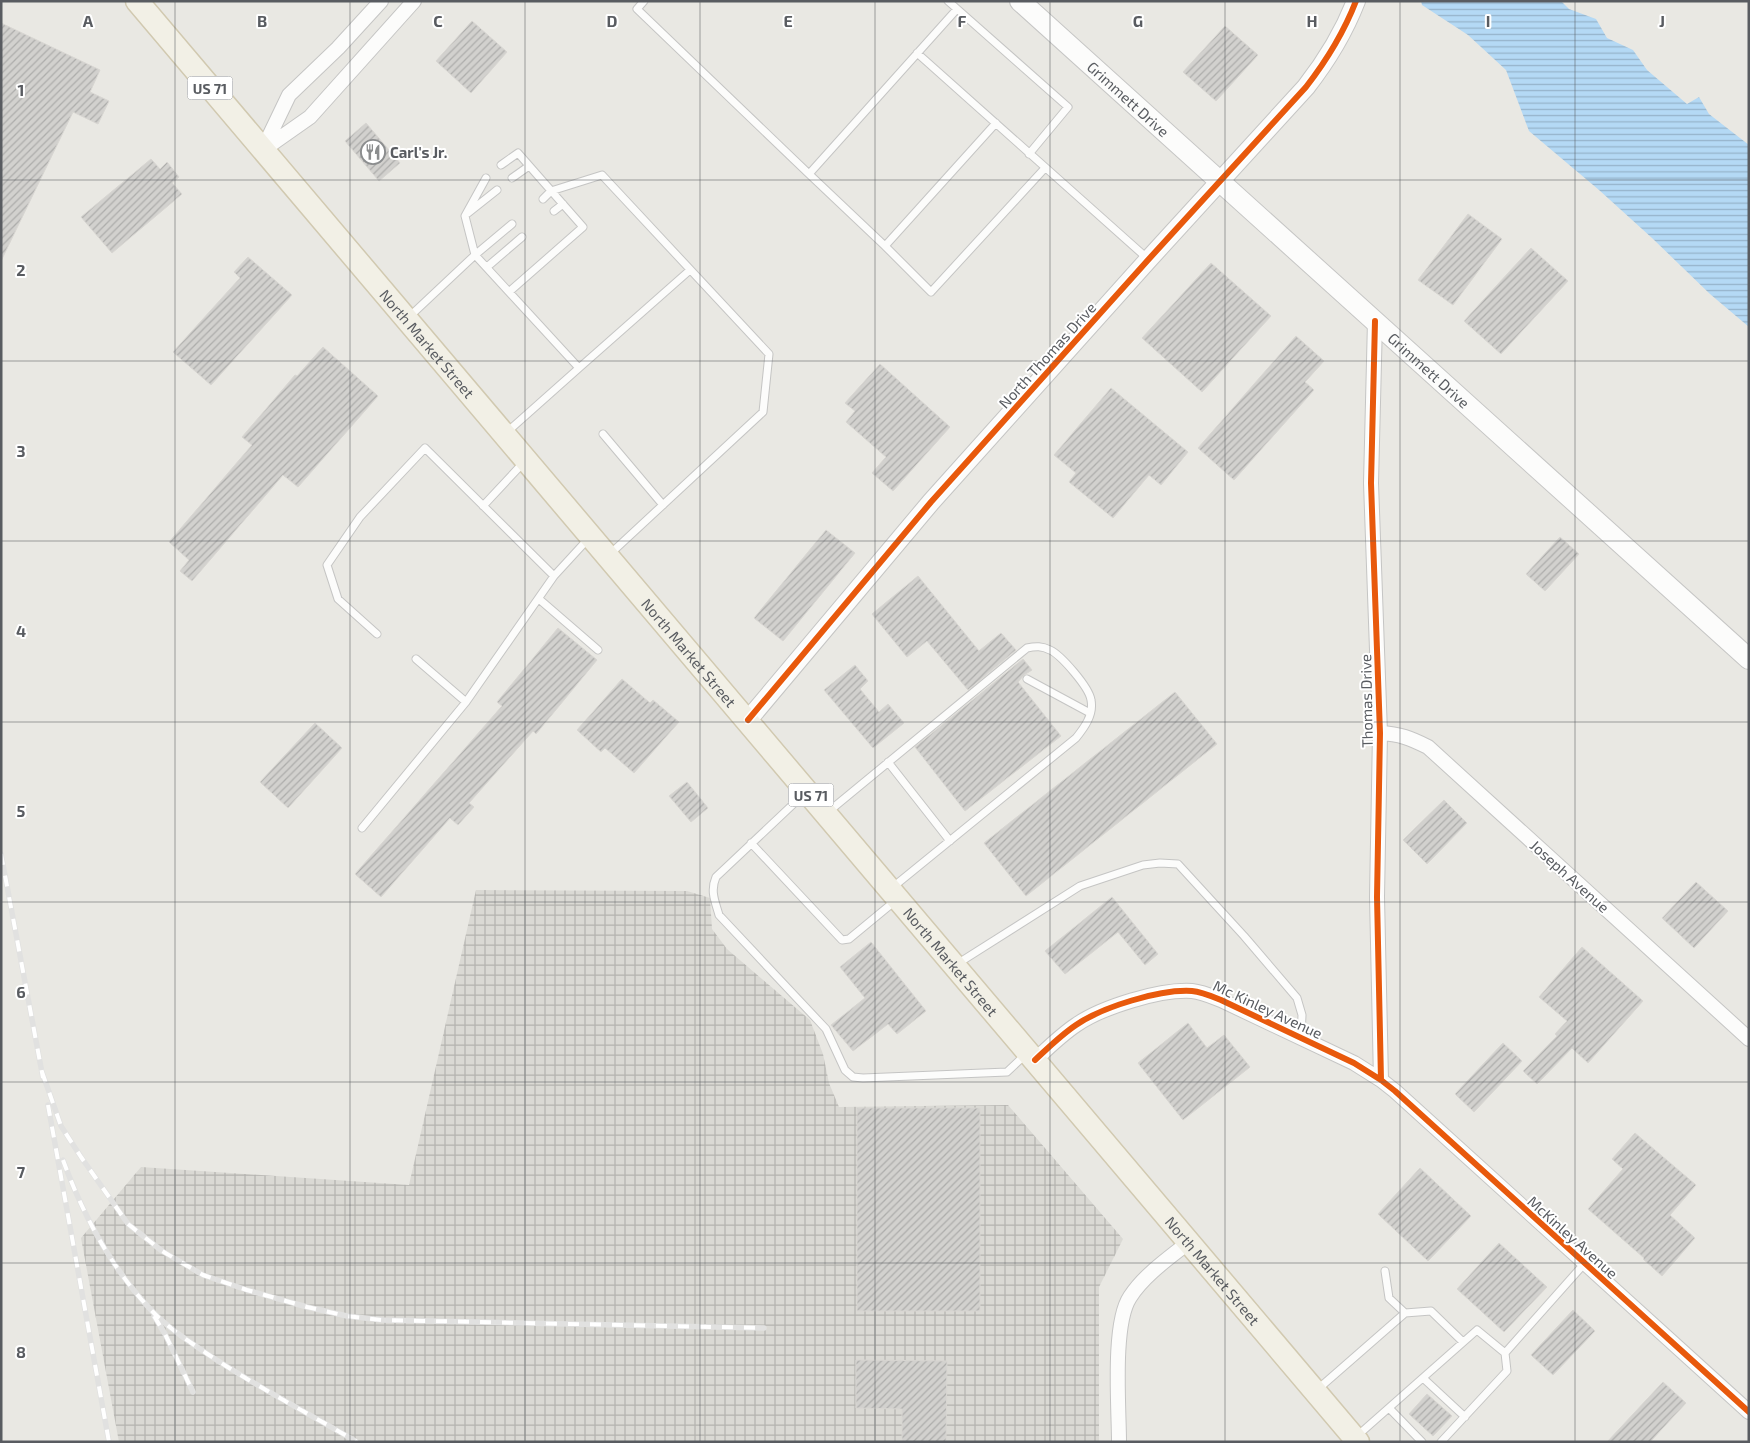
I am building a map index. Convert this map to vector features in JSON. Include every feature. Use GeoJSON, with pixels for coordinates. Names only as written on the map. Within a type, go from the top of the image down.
{"type":"FeatureCollection","features":[{"type":"Feature","properties":{"kind":"main road","name":"North Market Street"},"geometry":{"type":"LineString","coordinates":[[137,1],[1356,1440]]}},
{"type":"Feature","properties":{"kind":"main road","name":"Grimmett Drive"},"geometry":{"type":"LineString","coordinates":[[1020,1],[1749,659]]}},
{"type":"Feature","properties":{"kind":"street"},"geometry":{"type":"LineString","coordinates":[[263,150],[289,95],[338,48],[380,1]]}},
{"type":"Feature","properties":{"kind":"street"},"geometry":{"type":"LineString","coordinates":[[263,150],[310,117],[414,1]]}},
{"type":"Feature","properties":{"kind":"street","name":"North Thomas Drive"},"geometry":{"type":"LineString","coordinates":[[748,720],[932,502],[1306,86],[1320,69],[1338,40],[1356,1]]}},
{"type":"Feature","properties":{"kind":"street","name":"Thomas Drive"},"geometry":{"type":"LineString","coordinates":[[1375,321],[1371,483],[1380,733],[1377,897],[1381,1080]]}},
{"type":"Feature","properties":{"kind":"street","name":"Joseph Avenue"},"geometry":{"type":"LineString","coordinates":[[1380,733],[1398,734],[1428,748],[1749,1039]]}},
{"type":"Feature","properties":{"kind":"street","name":"Mc Kinley Avenue"},"geometry":{"type":"LineString","coordinates":[[1032,1056],[1076,1025],[1097,1014],[1140,999],[1174,991],[1204,993],[1354,1063],[1381,1080]]}},
{"type":"Feature","properties":{"kind":"street","name":"McKinley Avenue"},"geometry":{"type":"LineString","coordinates":[[1381,1080],[1749,1412]]}},
{"type":"Feature","properties":{"kind":"street"},"geometry":{"type":"LineString","coordinates":[[1119,1442],[1118,1345],[1122,1315],[1129,1298],[1140,1284],[1189,1242]]}},
{"type":"Feature","properties":{"kind":"lane"},"geometry":{"type":"LineString","coordinates":[[644,1],[637,9],[886,246],[931,292],[1045,168]]}},
{"type":"Feature","properties":{"kind":"lane"},"geometry":{"type":"LineString","coordinates":[[948,1],[1068,107],[1029,154]]}},
{"type":"Feature","properties":{"kind":"lane"},"geometry":{"type":"LineString","coordinates":[[809,174],[957,9]]}},
{"type":"Feature","properties":{"kind":"lane"},"geometry":{"type":"LineString","coordinates":[[917,53],[1148,260]]}},
{"type":"Feature","properties":{"kind":"lane"},"geometry":{"type":"LineString","coordinates":[[886,246],[996,123]]}},
{"type":"Feature","properties":{"kind":"lane"},"geometry":{"type":"LineString","coordinates":[[501,165],[518,153],[583,228],[510,291]]}},
{"type":"Feature","properties":{"kind":"lane"},"geometry":{"type":"LineString","coordinates":[[512,178],[528,166]]}},
{"type":"Feature","properties":{"kind":"lane"},"geometry":{"type":"LineString","coordinates":[[543,199],[551,191],[602,175],[769,354],[763,412],[608,556]]}},
{"type":"Feature","properties":{"kind":"lane"},"geometry":{"type":"LineString","coordinates":[[486,178],[465,216],[475,255],[579,368]]}},
{"type":"Feature","properties":{"kind":"lane"},"geometry":{"type":"LineString","coordinates":[[465,216],[497,190]]}},
{"type":"Feature","properties":{"kind":"lane"},"geometry":{"type":"LineString","coordinates":[[554,211],[563,204]]}},
{"type":"Feature","properties":{"kind":"lane"},"geometry":{"type":"LineString","coordinates":[[407,319],[475,255],[512,224]]}},
{"type":"Feature","properties":{"kind":"lane"},"geometry":{"type":"LineString","coordinates":[[486,268],[522,237]]}},
{"type":"Feature","properties":{"kind":"lane"},"geometry":{"type":"LineString","coordinates":[[504,434],[690,270]]}},
{"type":"Feature","properties":{"kind":"lane"},"geometry":{"type":"LineString","coordinates":[[603,434],[663,505]]}},
{"type":"Feature","properties":{"kind":"lane"},"geometry":{"type":"LineString","coordinates":[[377,634],[338,599],[327,565],[360,517],[425,448],[554,576]]}},
{"type":"Feature","properties":{"kind":"lane"},"geometry":{"type":"LineString","coordinates":[[483,506],[526,460]]}},
{"type":"Feature","properties":{"kind":"lane"},"geometry":{"type":"LineString","coordinates":[[362,828],[466,702],[554,576],[591,536]]}},
{"type":"Feature","properties":{"kind":"lane"},"geometry":{"type":"LineString","coordinates":[[539,599],[598,650]]}},
{"type":"Feature","properties":{"kind":"lane"},"geometry":{"type":"LineString","coordinates":[[751,844],[842,940],[849,940],[950,840],[1076,738],[1086,724],[1090,713],[1091,699],[1080,678],[1052,650],[1040,646],[1027,648],[826,813]]}},
{"type":"Feature","properties":{"kind":"lane"},"geometry":{"type":"LineString","coordinates":[[416,659],[466,702]]}},
{"type":"Feature","properties":{"kind":"lane"},"geometry":{"type":"LineString","coordinates":[[1027,680],[1090,713]]}},
{"type":"Feature","properties":{"kind":"lane"},"geometry":{"type":"LineString","coordinates":[[888,762],[950,840]]}},
{"type":"Feature","properties":{"kind":"lane"},"geometry":{"type":"LineString","coordinates":[[807,791],[716,877],[712,886],[713,895],[719,915],[826,1029],[846,1070],[853,1077],[863,1078],[1007,1072],[1032,1056]]}},
{"type":"Feature","properties":{"kind":"lane"},"geometry":{"type":"LineString","coordinates":[[955,965],[1080,886],[1142,865],[1178,864],[1244,936],[1297,998],[1302,1015],[1301,1038]]}},
{"type":"Feature","properties":{"kind":"lane"},"geometry":{"type":"LineString","coordinates":[[1505,1354],[1584,1264]]}},
{"type":"Feature","properties":{"kind":"lane"},"geometry":{"type":"LineString","coordinates":[[1384,1271],[1389,1298],[1405,1313]]}},
{"type":"Feature","properties":{"kind":"lane"},"geometry":{"type":"LineString","coordinates":[[1315,1391],[1405,1313],[1430,1311],[1463,1342]]}},
{"type":"Feature","properties":{"kind":"lane"},"geometry":{"type":"LineString","coordinates":[[1356,1440],[1477,1330],[1505,1354],[1507,1371],[1441,1442]]}},
{"type":"Feature","properties":{"kind":"lane"},"geometry":{"type":"LineString","coordinates":[[1423,1378],[1465,1416]]}},
{"type":"Feature","properties":{"kind":"lane"},"geometry":{"type":"LineString","coordinates":[[1389,1408],[1422,1442]]}},
{"type":"Feature","properties":{"kind":"shaded area"},"geometry":{"type":"Polygon","coordinates":[[[476,890],[687,891],[710,898],[712,929],[727,949],[810,1020],[823,1054],[829,1083],[839,1107],[1008,1105],[1123,1239],[1099,1287],[1099,1442],[119,1442],[81,1238],[141,1167],[409,1185],[476,890]]]}},
{"type":"Feature","properties":{"kind":"water"},"geometry":{"type":"Polygon","coordinates":[[[1421,1],[1561,1],[1569,9],[1596,19],[1607,38],[1633,50],[1647,70],[1687,104],[1699,97],[1709,114],[1749,145],[1749,327],[1710,294],[1599,190],[1529,131],[1506,70],[1468,35],[1422,5],[1421,1]]]}},
{"type":"Feature","properties":{"kind":"building"},"geometry":{"type":"Polygon","coordinates":[[[472,21],[507,52],[471,93],[436,61],[472,21]]]}},
{"type":"Feature","properties":{"kind":"building"},"geometry":{"type":"Polygon","coordinates":[[[1,23],[100,70],[90,92],[109,101],[98,124],[73,112],[1,261],[1,23]]]}},
{"type":"Feature","properties":{"kind":"building"},"geometry":{"type":"Polygon","coordinates":[[[1225,26],[1258,55],[1216,101],[1183,72],[1225,26]]]}},
{"type":"Feature","properties":{"kind":"building","name":"Carl's Jr."},"geometry":{"type":"Polygon","coordinates":[[[366,123],[400,163],[379,181],[345,141],[366,123]]]}},
{"type":"Feature","properties":{"kind":"building"},"geometry":{"type":"Polygon","coordinates":[[[151,159],[160,169],[167,162],[179,177],[172,183],[182,194],[112,253],[81,217],[151,159]]]}},
{"type":"Feature","properties":{"kind":"building"},"geometry":{"type":"Polygon","coordinates":[[[1468,214],[1502,239],[1453,305],[1418,280],[1468,214]]]}},
{"type":"Feature","properties":{"kind":"building"},"geometry":{"type":"Polygon","coordinates":[[[1531,248],[1568,281],[1501,354],[1464,321],[1531,248]]]}},
{"type":"Feature","properties":{"kind":"building"},"geometry":{"type":"Polygon","coordinates":[[[248,257],[292,295],[211,385],[173,352],[240,278],[234,272],[248,257]]]}},
{"type":"Feature","properties":{"kind":"building"},"geometry":{"type":"Polygon","coordinates":[[[1211,263],[1271,316],[1202,392],[1142,338],[1211,263]]]}},
{"type":"Feature","properties":{"kind":"building"},"geometry":{"type":"Polygon","coordinates":[[[1296,336],[1324,361],[1305,382],[1314,390],[1234,480],[1198,448],[1296,336]]]}},
{"type":"Feature","properties":{"kind":"building"},"geometry":{"type":"Polygon","coordinates":[[[323,347],[378,396],[298,487],[283,475],[192,581],[180,571],[189,560],[169,542],[252,445],[242,437],[295,375],[297,376],[323,347]]]}},
{"type":"Feature","properties":{"kind":"building"},"geometry":{"type":"Polygon","coordinates":[[[880,364],[950,427],[893,491],[872,473],[886,457],[846,422],[855,411],[845,403],[880,364]]]}},
{"type":"Feature","properties":{"kind":"building"},"geometry":{"type":"Polygon","coordinates":[[[1111,388],[1188,452],[1161,485],[1149,475],[1113,518],[1069,482],[1076,473],[1054,455],[1111,388]]]}},
{"type":"Feature","properties":{"kind":"building"},"geometry":{"type":"Polygon","coordinates":[[[826,530],[855,553],[783,641],[754,618],[826,530]]]}},
{"type":"Feature","properties":{"kind":"building"},"geometry":{"type":"Polygon","coordinates":[[[1560,537],[1579,554],[1545,591],[1526,574],[1560,537]]]}},
{"type":"Feature","properties":{"kind":"building"},"geometry":{"type":"Polygon","coordinates":[[[918,576],[979,651],[1001,633],[1016,650],[968,690],[927,641],[907,657],[872,614],[918,576]]]}},
{"type":"Feature","properties":{"kind":"building"},"geometry":{"type":"Polygon","coordinates":[[[558,628],[597,660],[536,734],[533,731],[469,803],[474,807],[458,825],[450,818],[381,897],[355,874],[502,706],[497,702],[558,628]]]}},
{"type":"Feature","properties":{"kind":"building"},"geometry":{"type":"Polygon","coordinates":[[[1023,659],[1032,670],[1018,682],[1061,736],[965,811],[915,747],[1023,659]]]}},
{"type":"Feature","properties":{"kind":"building"},"geometry":{"type":"Polygon","coordinates":[[[855,665],[868,681],[860,689],[879,712],[888,704],[904,723],[873,748],[824,690],[855,665]]]}},
{"type":"Feature","properties":{"kind":"building"},"geometry":{"type":"Polygon","coordinates":[[[622,679],[650,703],[653,700],[679,722],[634,773],[605,748],[601,752],[577,730],[622,679]]]}},
{"type":"Feature","properties":{"kind":"building"},"geometry":{"type":"Polygon","coordinates":[[[1175,692],[1217,744],[1026,896],[984,843],[1175,692]]]}},
{"type":"Feature","properties":{"kind":"building"},"geometry":{"type":"Polygon","coordinates":[[[315,723],[342,748],[288,808],[260,782],[315,723]]]}},
{"type":"Feature","properties":{"kind":"building"},"geometry":{"type":"Polygon","coordinates":[[[687,782],[708,808],[691,822],[669,796],[687,782]]]}},
{"type":"Feature","properties":{"kind":"building"},"geometry":{"type":"Polygon","coordinates":[[[1444,800],[1467,823],[1427,864],[1403,840],[1444,800]]]}},
{"type":"Feature","properties":{"kind":"building"},"geometry":{"type":"Polygon","coordinates":[[[1696,882],[1728,911],[1694,948],[1662,918],[1696,882]]]}},
{"type":"Feature","properties":{"kind":"building"},"geometry":{"type":"Polygon","coordinates":[[[1112,897],[1158,954],[1145,965],[1118,932],[1065,974],[1045,951],[1112,897]]]}},
{"type":"Feature","properties":{"kind":"building"},"geometry":{"type":"Polygon","coordinates":[[[871,942],[926,1011],[897,1034],[888,1024],[853,1051],[831,1025],[865,998],[840,967],[871,942]]]}},
{"type":"Feature","properties":{"kind":"building"},"geometry":{"type":"Polygon","coordinates":[[[1582,947],[1643,1001],[1588,1063],[1572,1048],[1537,1084],[1523,1071],[1557,1036],[1555,1034],[1567,1021],[1539,997],[1582,947]]]}},
{"type":"Feature","properties":{"kind":"building"},"geometry":{"type":"Polygon","coordinates":[[[1188,1023],[1207,1048],[1224,1035],[1250,1067],[1183,1120],[1138,1063],[1188,1023]]]}},
{"type":"Feature","properties":{"kind":"building"},"geometry":{"type":"Polygon","coordinates":[[[1503,1043],[1522,1061],[1474,1112],[1455,1094],[1503,1043]]]}},
{"type":"Feature","properties":{"kind":"building"},"geometry":{"type":"Polygon","coordinates":[[[857,1108],[980,1108],[980,1311],[857,1311],[857,1108]]]}},
{"type":"Feature","properties":{"kind":"building"},"geometry":{"type":"Polygon","coordinates":[[[1635,1133],[1696,1185],[1670,1215],[1695,1238],[1662,1276],[1588,1209],[1623,1169],[1612,1159],[1635,1133]]]}},
{"type":"Feature","properties":{"kind":"building"},"geometry":{"type":"Polygon","coordinates":[[[1420,1168],[1471,1216],[1428,1261],[1378,1214],[1420,1168]]]}},
{"type":"Feature","properties":{"kind":"building"},"geometry":{"type":"Polygon","coordinates":[[[1499,1243],[1547,1287],[1504,1332],[1457,1289],[1499,1243]]]}},
{"type":"Feature","properties":{"kind":"building"},"geometry":{"type":"Polygon","coordinates":[[[1573,1310],[1595,1331],[1553,1375],[1531,1355],[1573,1310]]]}},
{"type":"Feature","properties":{"kind":"building"},"geometry":{"type":"Polygon","coordinates":[[[856,1360],[947,1361],[946,1442],[902,1442],[902,1409],[856,1408],[856,1360]]]}},
{"type":"Feature","properties":{"kind":"building"},"geometry":{"type":"Polygon","coordinates":[[[1663,1382],[1686,1403],[1650,1442],[1607,1442],[1663,1382]]]}},
{"type":"Feature","properties":{"kind":"building"},"geometry":{"type":"Polygon","coordinates":[[[1427,1394],[1452,1416],[1433,1436],[1409,1414],[1427,1394]]]}},
{"type":"Feature","properties":{"kind":"railway"},"geometry":{"type":"LineString","coordinates":[[1,854],[43,1078]]}},
{"type":"Feature","properties":{"kind":"railway"},"geometry":{"type":"LineString","coordinates":[[42,1072],[61,1126],[128,1224],[162,1251],[203,1275],[307,1307],[347,1316],[382,1320],[764,1328]]}},
{"type":"Feature","properties":{"kind":"railway"},"geometry":{"type":"LineString","coordinates":[[48,1105],[109,1442]]}},
{"type":"Feature","properties":{"kind":"railway"},"geometry":{"type":"LineString","coordinates":[[63,1160],[89,1221],[111,1259],[137,1294],[158,1317],[227,1367],[357,1442]]}},
{"type":"Feature","properties":{"kind":"railway"},"geometry":{"type":"LineString","coordinates":[[154,1316],[165,1334],[193,1392]]}},
{"type":"Feature","properties":{"kind":"cycle path"},"geometry":{"type":"LineString","coordinates":[[748,720],[931,502],[1306,87],[1334,46],[1356,1]]}},
{"type":"Feature","properties":{"kind":"cycle path"},"geometry":{"type":"LineString","coordinates":[[1375,321],[1371,483],[1380,733],[1377,897],[1381,1080]]}},
{"type":"Feature","properties":{"kind":"cycle path"},"geometry":{"type":"LineString","coordinates":[[1035,1060],[1070,1029],[1087,1018],[1148,996],[1192,991],[1221,1000],[1354,1063],[1395,1091],[1749,1412]]}},
{"type":"Feature","properties":{"kind":"place","name":"Carl's Jr."},"geometry":{"type":"Point","coordinates":[373,152]}}]}
